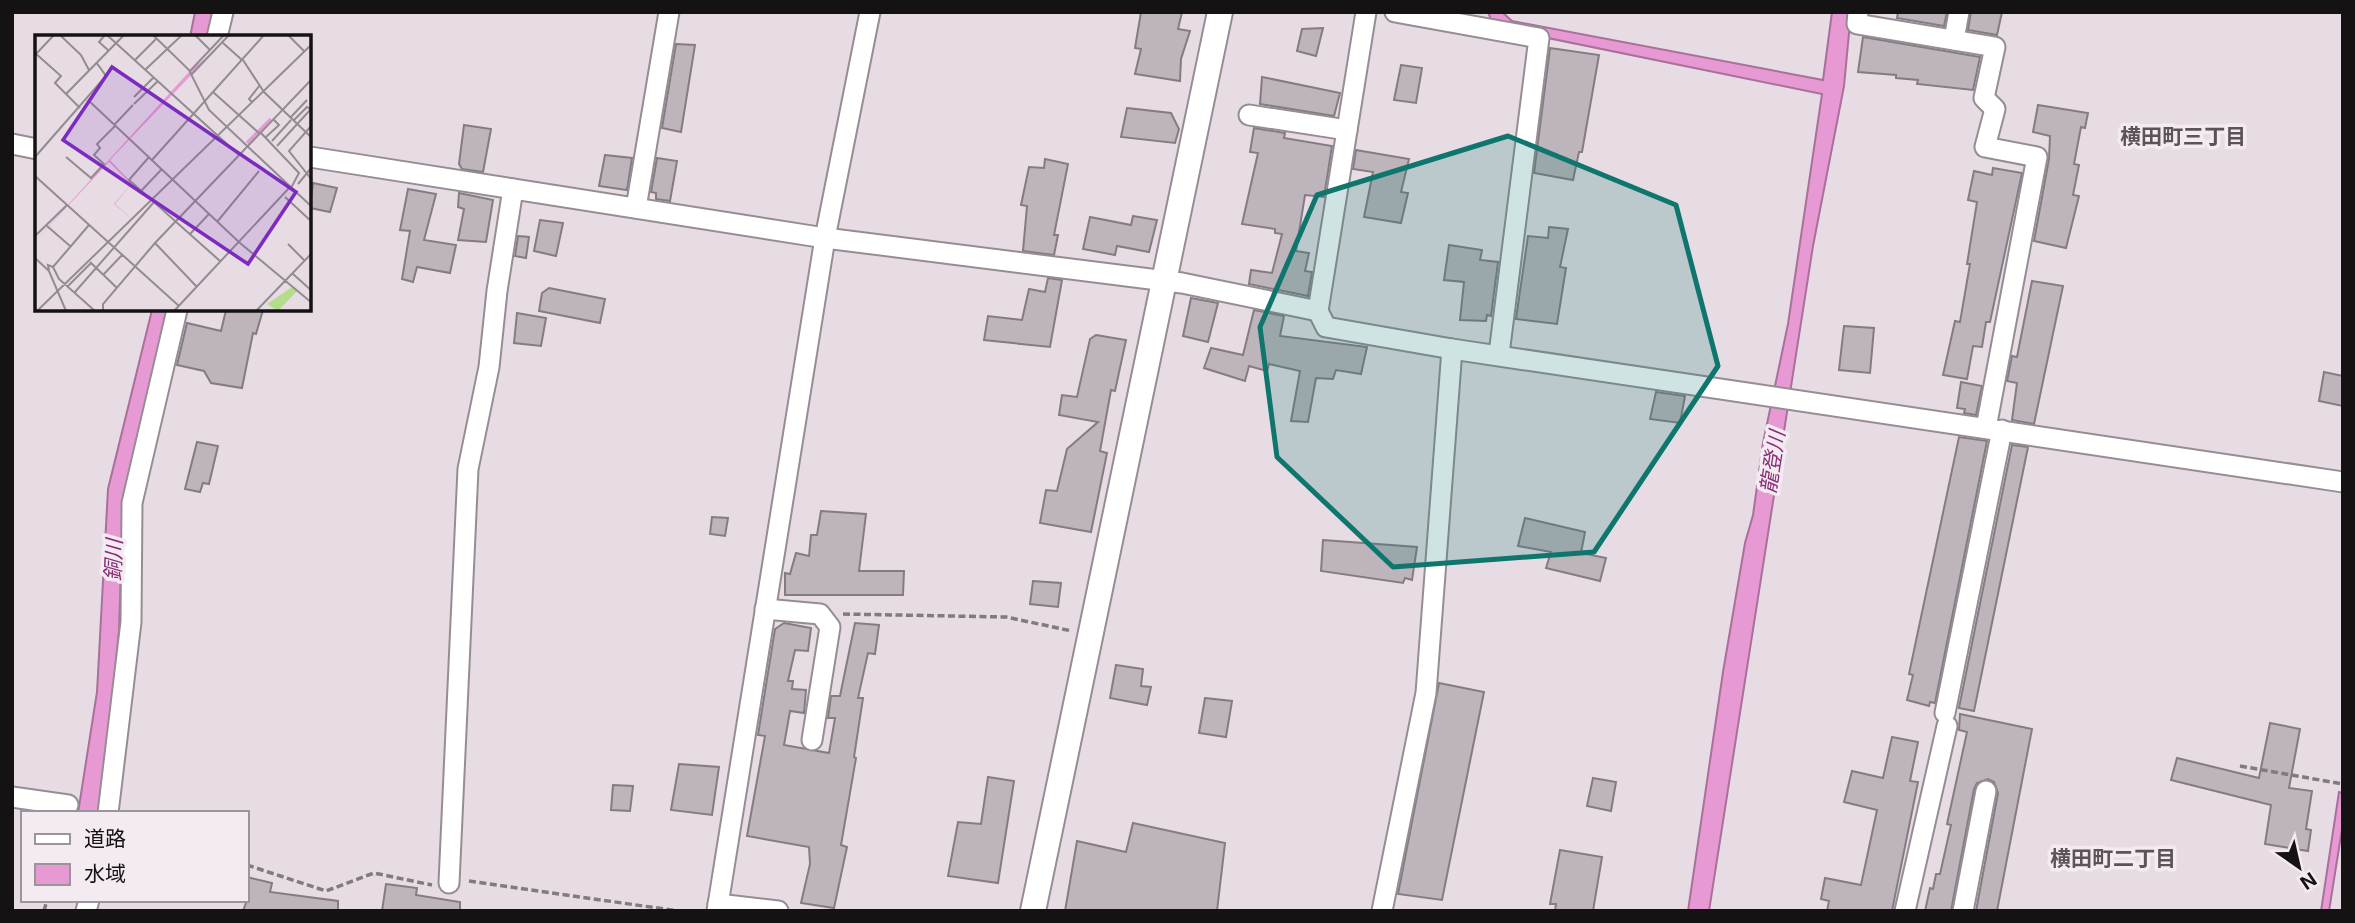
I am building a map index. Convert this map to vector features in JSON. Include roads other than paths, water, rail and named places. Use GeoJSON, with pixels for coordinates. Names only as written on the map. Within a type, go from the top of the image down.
{"type":"FeatureCollection","features":[{"type":"Feature","properties":{"kind":"street"},"geometry":{"type":"LineString","coordinates":[[217,35],[223,12]]}},
{"type":"Feature","properties":{"kind":"street"},"geometry":{"type":"LineString","coordinates":[[636,208],[669,12]]}},
{"type":"Feature","properties":{"kind":"street"},"geometry":{"type":"LineString","coordinates":[[778,911],[717,907],[825,238],[870,12]]}},
{"type":"Feature","properties":{"kind":"street"},"geometry":{"type":"LineString","coordinates":[[1033,911],[1220,12]]}},
{"type":"Feature","properties":{"kind":"street"},"geometry":{"type":"LineString","coordinates":[[1366,12],[1318,311],[1326,327],[1452,349],[2343,482]]}},
{"type":"Feature","properties":{"kind":"street"},"geometry":{"type":"LineString","coordinates":[[1395,12],[1539,38],[1499,354]]}},
{"type":"Feature","properties":{"kind":"street"},"geometry":{"type":"LineString","coordinates":[[1858,12],[1857,24],[1995,47],[1984,98],[1995,109],[1985,147],[2037,158],[1946,719],[1905,911]]}},
{"type":"Feature","properties":{"kind":"street"},"geometry":{"type":"LineString","coordinates":[[1954,40],[1959,12]]}},
{"type":"Feature","properties":{"kind":"street"},"geometry":{"type":"LineString","coordinates":[[1249,115],[1347,130]]}},
{"type":"Feature","properties":{"kind":"street"},"geometry":{"type":"LineString","coordinates":[[12,144],[35,149]]}},
{"type":"Feature","properties":{"kind":"street"},"geometry":{"type":"LineString","coordinates":[[312,157],[825,238],[1164,281],[1318,311]]}},
{"type":"Feature","properties":{"kind":"street"},"geometry":{"type":"LineString","coordinates":[[449,883],[468,469],[489,367],[497,291],[513,189]]}},
{"type":"Feature","properties":{"kind":"street"},"geometry":{"type":"LineString","coordinates":[[108,811],[131,622],[132,503],[177,312]]}},
{"type":"Feature","properties":{"kind":"street"},"geometry":{"type":"LineString","coordinates":[[1382,911],[1426,693],[1452,349]]}},
{"type":"Feature","properties":{"kind":"street"},"geometry":{"type":"LineString","coordinates":[[765,609],[820,614],[830,627],[812,740]]}},
{"type":"Feature","properties":{"kind":"street"},"geometry":{"type":"LineString","coordinates":[[1962,911],[1986,791]]}},
{"type":"Feature","properties":{"kind":"street"},"geometry":{"type":"LineString","coordinates":[[12,797],[68,805]]}},
{"type":"Feature","properties":{"kind":"water"},"geometry":{"type":"Polygon","coordinates":[[[195,12],[214,12],[208,35],[190,35],[195,12]]]}},
{"type":"Feature","properties":{"kind":"water","name":"龍登川"},"geometry":{"type":"Polygon","coordinates":[[[1488,12],[1502,12],[1512,21],[1823,80],[1832,12],[1851,12],[1844,86],[1813,246],[1709,911],[1688,911],[1723,672],[1745,543],[1753,515],[1763,443],[1788,324],[1822,94],[1494,27],[1488,12]]]}},
{"type":"Feature","properties":{"kind":"water","name":"銅川"},"geometry":{"type":"Polygon","coordinates":[[[152,312],[171,312],[123,510],[119,630],[105,775],[98,811],[78,811],[97,692],[108,489],[152,312]]]}},
{"type":"Feature","properties":{"kind":"water"},"geometry":{"type":"Polygon","coordinates":[[[2339,792],[2343,793],[2343,823],[2329,911],[2321,911],[2339,792]]]}},
{"type":"Feature","properties":{"kind":"district","name":"横田町三丁目"},"geometry":{"type":"Point","coordinates":[2183,137]}},
{"type":"Feature","properties":{"kind":"district","name":"横田町二丁目"},"geometry":{"type":"Point","coordinates":[2113,859]}}]}
